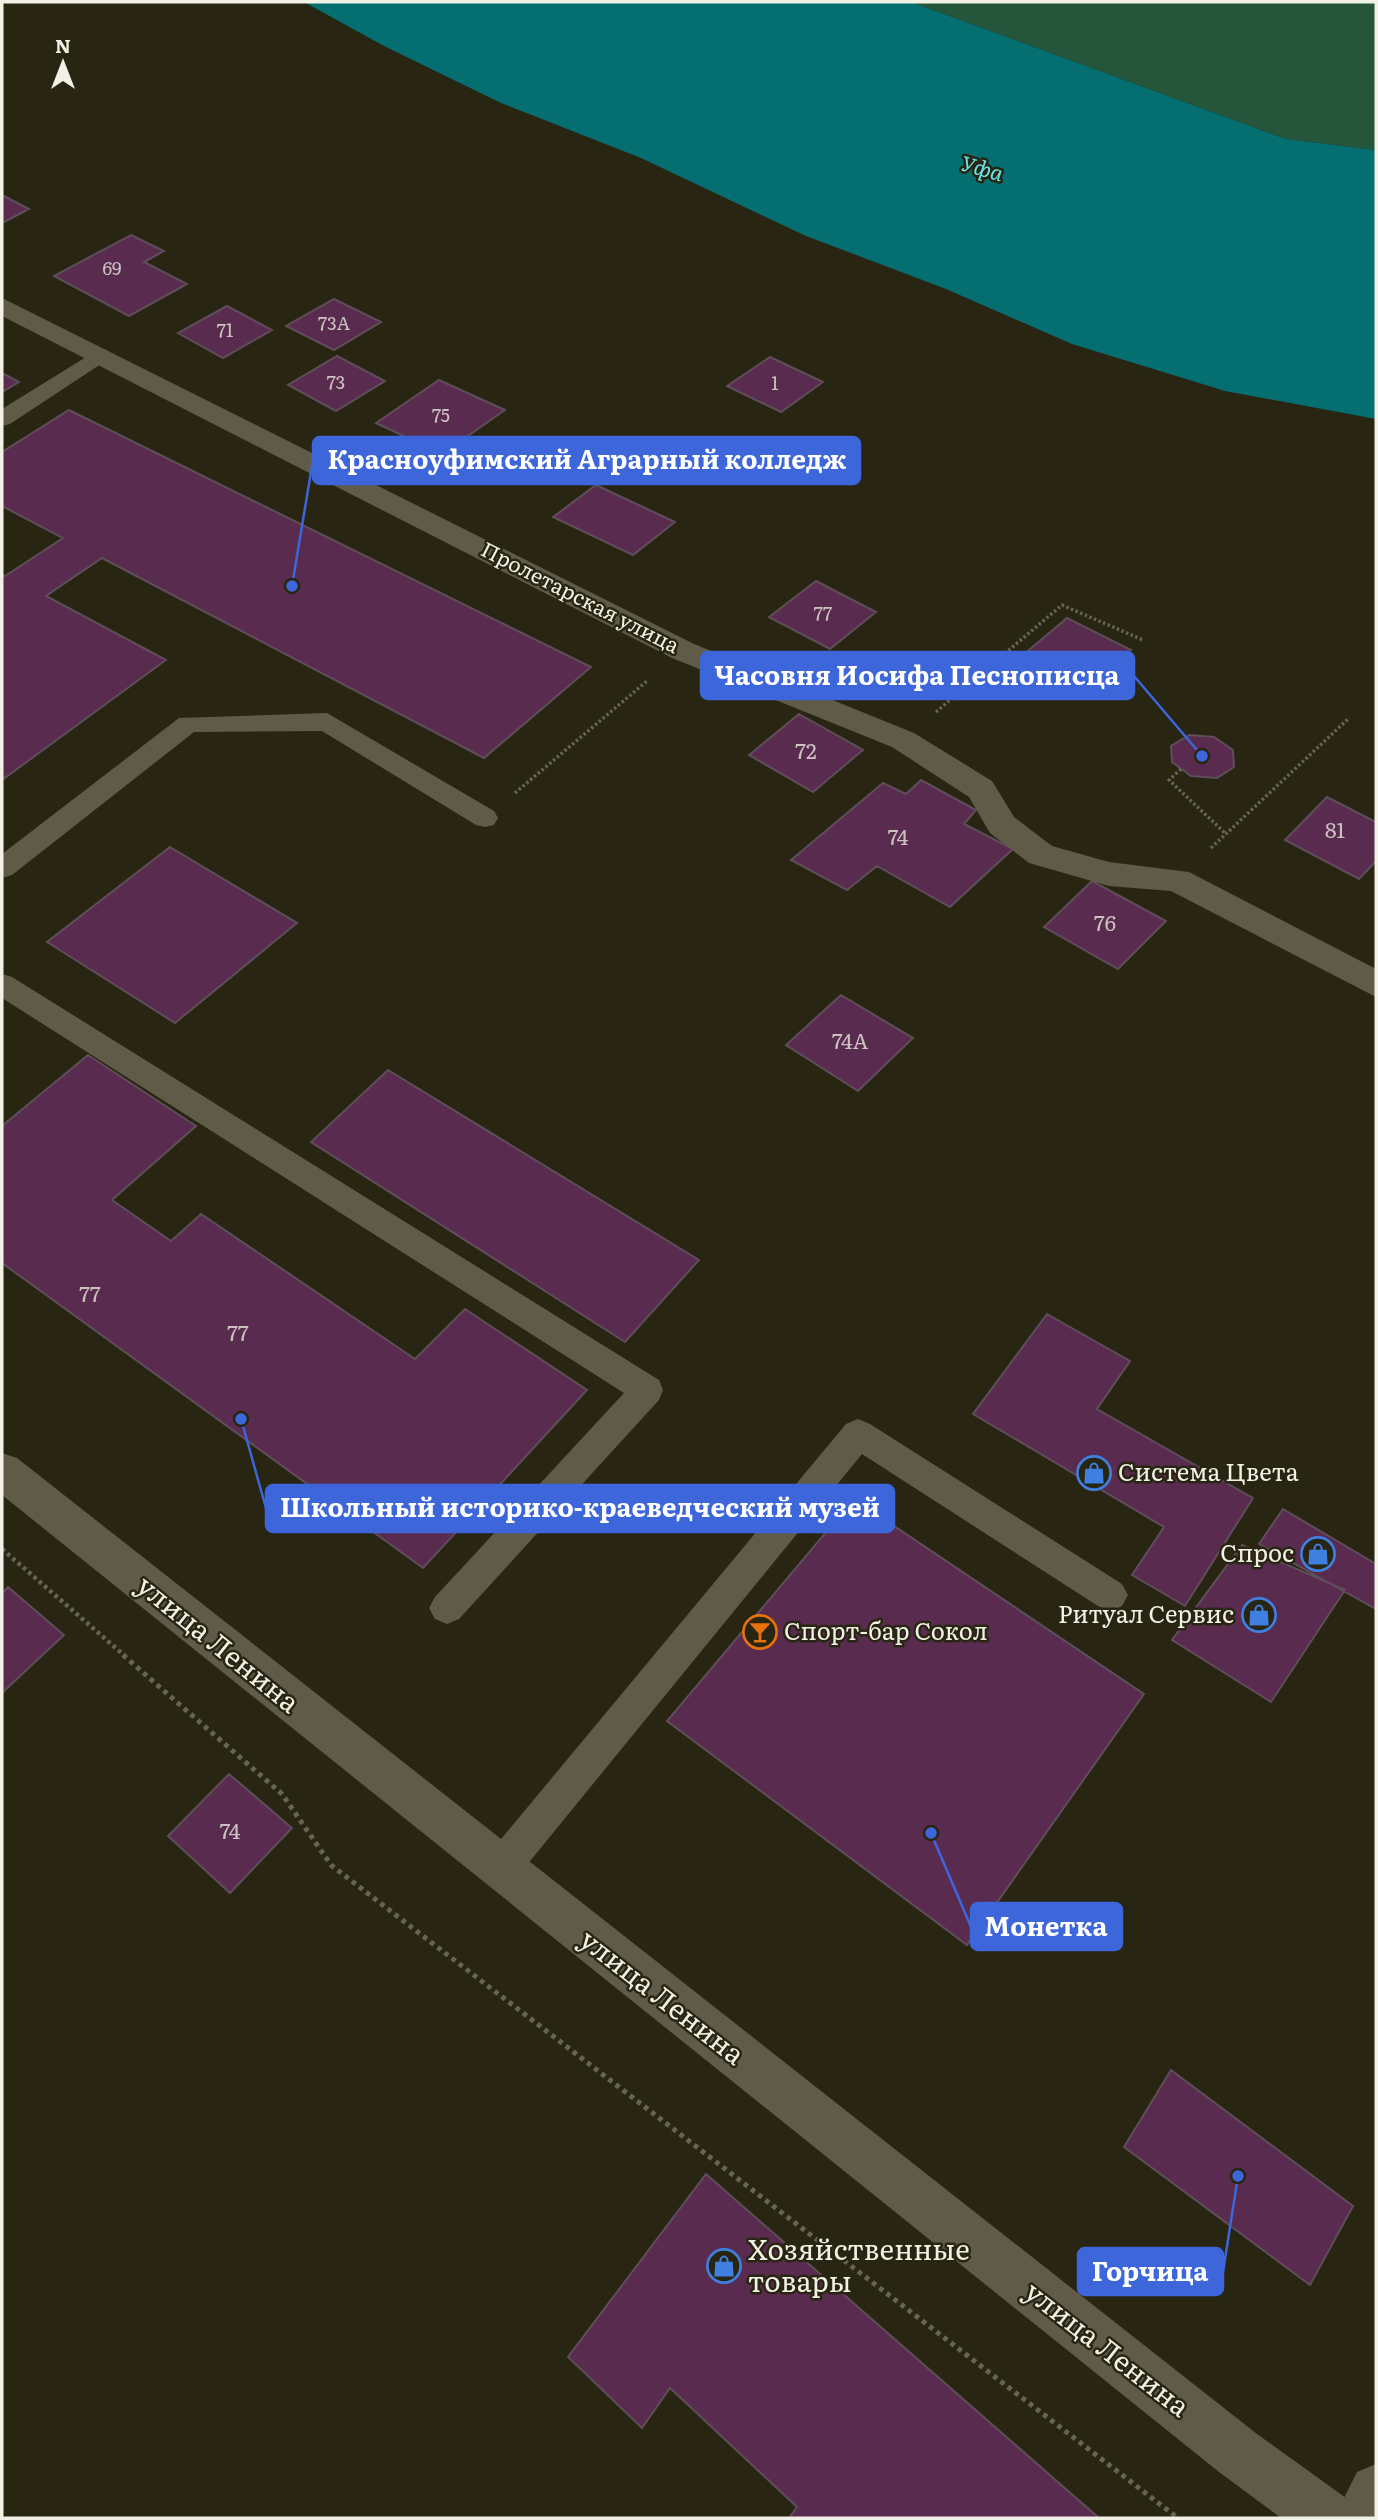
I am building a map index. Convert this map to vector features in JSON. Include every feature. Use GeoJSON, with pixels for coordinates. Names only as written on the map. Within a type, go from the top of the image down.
{"type":"FeatureCollection","features":[{"type":"Feature","properties":{"kind":"street","name":"Пролетарская улица"},"geometry":{"type":"LineString","coordinates":[[2,306],[683,651],[903,740],[981,789],[1002,825],[1041,855],[1109,874],[1177,880],[1376,984]]}},
{"type":"Feature","properties":{"kind":"street","name":"улица Ленина"},"geometry":{"type":"LineString","coordinates":[[2,1471],[500,1870],[1238,2453],[1326,2518]]}},
{"type":"Feature","properties":{"kind":"street"},"geometry":{"type":"LineString","coordinates":[[1362,2518],[1376,2491]]}},
{"type":"Feature","properties":{"kind":"lane"},"geometry":{"type":"LineString","coordinates":[[2,419],[99,355]]}},
{"type":"Feature","properties":{"kind":"lane"},"geometry":{"type":"LineString","coordinates":[[2,868],[188,724],[327,722],[485,818]]}},
{"type":"Feature","properties":{"kind":"lane"},"geometry":{"type":"LineString","coordinates":[[2,984],[647,1390],[447,1608]]}},
{"type":"Feature","properties":{"kind":"lane"},"geometry":{"type":"LineString","coordinates":[[500,1870],[858,1434],[1110,1595]]}},
{"type":"Feature","properties":{"kind":"path"},"geometry":{"type":"LineString","coordinates":[[903,740],[1062,605],[1143,640]]}},
{"type":"Feature","properties":{"kind":"path"},"geometry":{"type":"LineString","coordinates":[[485,818],[683,651]]}},
{"type":"Feature","properties":{"kind":"path"},"geometry":{"type":"LineString","coordinates":[[1177,880],[1348,719]]}},
{"type":"Feature","properties":{"kind":"path"},"geometry":{"type":"LineString","coordinates":[[1181,769],[1169,780],[1226,834]]}},
{"type":"Feature","properties":{"kind":"path"},"geometry":{"type":"LineString","coordinates":[[2,1549],[282,1794],[331,1865],[1178,2518]]}},
{"type":"Feature","properties":{"kind":"green space"},"geometry":{"type":"Polygon","coordinates":[[[911,2],[1376,2],[1376,150],[1286,139],[911,2]]]}},
{"type":"Feature","properties":{"kind":"water","name":"Уфа"},"geometry":{"type":"Polygon","coordinates":[[[304,2],[911,2],[1286,139],[1376,150],[1376,419],[1225,391],[1072,344],[946,289],[806,236],[641,158],[501,103],[384,46],[304,2]]]}},
{"type":"Feature","properties":{"kind":"building"},"geometry":{"type":"Polygon","coordinates":[[[2,195],[29,209],[2,223],[2,195]]]}},
{"type":"Feature","properties":{"kind":"building"},"geometry":{"type":"Polygon","coordinates":[[[131,235],[164,251],[144,262],[187,284],[129,316],[54,276],[131,235]]]}},
{"type":"Feature","properties":{"kind":"building"},"geometry":{"type":"Polygon","coordinates":[[[334,299],[381,322],[334,350],[286,326],[334,299]]]}},
{"type":"Feature","properties":{"kind":"building"},"geometry":{"type":"Polygon","coordinates":[[[227,306],[272,330],[223,358],[178,333],[227,306]]]}},
{"type":"Feature","properties":{"kind":"building"},"geometry":{"type":"Polygon","coordinates":[[[337,356],[385,381],[336,411],[288,385],[337,356]]]}},
{"type":"Feature","properties":{"kind":"building"},"geometry":{"type":"Polygon","coordinates":[[[770,357],[823,382],[781,412],[727,386],[770,357]]]}},
{"type":"Feature","properties":{"kind":"building"},"geometry":{"type":"Polygon","coordinates":[[[2,373],[19,382],[2,392],[2,373]]]}},
{"type":"Feature","properties":{"kind":"building"},"geometry":{"type":"Polygon","coordinates":[[[439,380],[505,410],[442,454],[376,423],[439,380]]]}},
{"type":"Feature","properties":{"kind":"building"},"geometry":{"type":"Polygon","coordinates":[[[69,410],[591,667],[484,758],[102,558],[46,596],[166,660],[2,780],[2,575],[5,576],[63,538],[2,506],[2,452],[69,410]]]}},
{"type":"Feature","properties":{"kind":"building"},"geometry":{"type":"Polygon","coordinates":[[[596,485],[675,522],[633,555],[553,517],[596,485]]]}},
{"type":"Feature","properties":{"kind":"building"},"geometry":{"type":"Polygon","coordinates":[[[816,581],[876,612],[830,649],[769,617],[816,581]]]}},
{"type":"Feature","properties":{"kind":"building"},"geometry":{"type":"Polygon","coordinates":[[[1067,618],[1131,650],[1089,688],[1023,655],[1067,618]]]}},
{"type":"Feature","properties":{"kind":"building"},"geometry":{"type":"Polygon","coordinates":[[[799,714],[863,750],[813,792],[749,755],[799,714]]]}},
{"type":"Feature","properties":{"kind":"building"},"geometry":{"type":"Polygon","coordinates":[[[1189,735],[1214,737],[1233,750],[1234,767],[1217,778],[1191,776],[1172,762],[1171,746],[1189,735]]]}},
{"type":"Feature","properties":{"kind":"building"},"geometry":{"type":"Polygon","coordinates":[[[921,780],[976,810],[964,824],[1013,849],[950,907],[877,866],[847,890],[791,860],[883,783],[906,794],[921,780]]]}},
{"type":"Feature","properties":{"kind":"building"},"geometry":{"type":"Polygon","coordinates":[[[1327,797],[1376,822],[1376,861],[1359,879],[1285,840],[1327,797]]]}},
{"type":"Feature","properties":{"kind":"building"},"geometry":{"type":"Polygon","coordinates":[[[170,847],[297,923],[175,1023],[47,942],[170,847]]]}},
{"type":"Feature","properties":{"kind":"building"},"geometry":{"type":"Polygon","coordinates":[[[1092,881],[1166,921],[1118,969],[1044,927],[1092,881]]]}},
{"type":"Feature","properties":{"kind":"building"},"geometry":{"type":"Polygon","coordinates":[[[841,995],[913,1038],[858,1091],[786,1045],[841,995]]]}},
{"type":"Feature","properties":{"kind":"building"},"geometry":{"type":"Polygon","coordinates":[[[88,1055],[196,1126],[112,1200],[171,1241],[201,1214],[415,1359],[465,1309],[587,1390],[423,1568],[2,1263],[2,1126],[88,1055]]]}},
{"type":"Feature","properties":{"kind":"building"},"geometry":{"type":"Polygon","coordinates":[[[388,1070],[699,1260],[625,1342],[311,1142],[388,1070]]]}},
{"type":"Feature","properties":{"kind":"building"},"geometry":{"type":"Polygon","coordinates":[[[1047,1314],[1130,1361],[1097,1409],[1253,1498],[1185,1606],[1132,1575],[1164,1527],[973,1414],[1047,1314]]]}},
{"type":"Feature","properties":{"kind":"building"},"geometry":{"type":"Polygon","coordinates":[[[854,1499],[1144,1694],[967,1945],[667,1721],[854,1499]]]}},
{"type":"Feature","properties":{"kind":"building","name":"Спрос"},"geometry":{"type":"Polygon","coordinates":[[[1283,1509],[1376,1564],[1376,1609],[1259,1544],[1283,1509]]]}},
{"type":"Feature","properties":{"kind":"building","name":"Ритуал Сервис"},"geometry":{"type":"Polygon","coordinates":[[[1242,1545],[1345,1590],[1271,1702],[1172,1640],[1242,1545]]]}},
{"type":"Feature","properties":{"kind":"building"},"geometry":{"type":"Polygon","coordinates":[[[8,1587],[64,1635],[2,1693],[2,1593],[8,1587]]]}},
{"type":"Feature","properties":{"kind":"building"},"geometry":{"type":"Polygon","coordinates":[[[229,1774],[292,1828],[230,1893],[168,1836],[229,1774]]]}},
{"type":"Feature","properties":{"kind":"building"},"geometry":{"type":"Polygon","coordinates":[[[1171,2070],[1353,2206],[1310,2285],[1124,2147],[1171,2070]]]}},
{"type":"Feature","properties":{"kind":"building","name":"Хозяйственные товары"},"geometry":{"type":"Polygon","coordinates":[[[706,2174],[1099,2518],[789,2518],[797,2507],[670,2388],[642,2428],[568,2357],[706,2174]]]}},
{"type":"Feature","properties":{"kind":"place","name":"Красноуфимский Аграрный колледж"},"geometry":{"type":"Point","coordinates":[292,586]}},
{"type":"Feature","properties":{"kind":"place","name":"Часовня Иосифа Песнописца"},"geometry":{"type":"Point","coordinates":[1202,756]}},
{"type":"Feature","properties":{"kind":"place","name":"Школьный историко-краеведческий музей"},"geometry":{"type":"Point","coordinates":[241,1419]}},
{"type":"Feature","properties":{"kind":"place","name":"Система Цвета"},"geometry":{"type":"Point","coordinates":[1094,1473]}},
{"type":"Feature","properties":{"kind":"place","name":"Спрос"},"geometry":{"type":"Point","coordinates":[1318,1554]}},
{"type":"Feature","properties":{"kind":"place","name":"Ритуал Сервис"},"geometry":{"type":"Point","coordinates":[1259,1615]}},
{"type":"Feature","properties":{"kind":"place","name":"Спорт-бар Сокол"},"geometry":{"type":"Point","coordinates":[760,1632]}},
{"type":"Feature","properties":{"kind":"place","name":"Монетка"},"geometry":{"type":"Point","coordinates":[931,1833]}},
{"type":"Feature","properties":{"kind":"place","name":"Горчица"},"geometry":{"type":"Point","coordinates":[1238,2176]}},
{"type":"Feature","properties":{"kind":"place","name":"Хозяйственные товары"},"geometry":{"type":"Point","coordinates":[724,2266]}}]}
